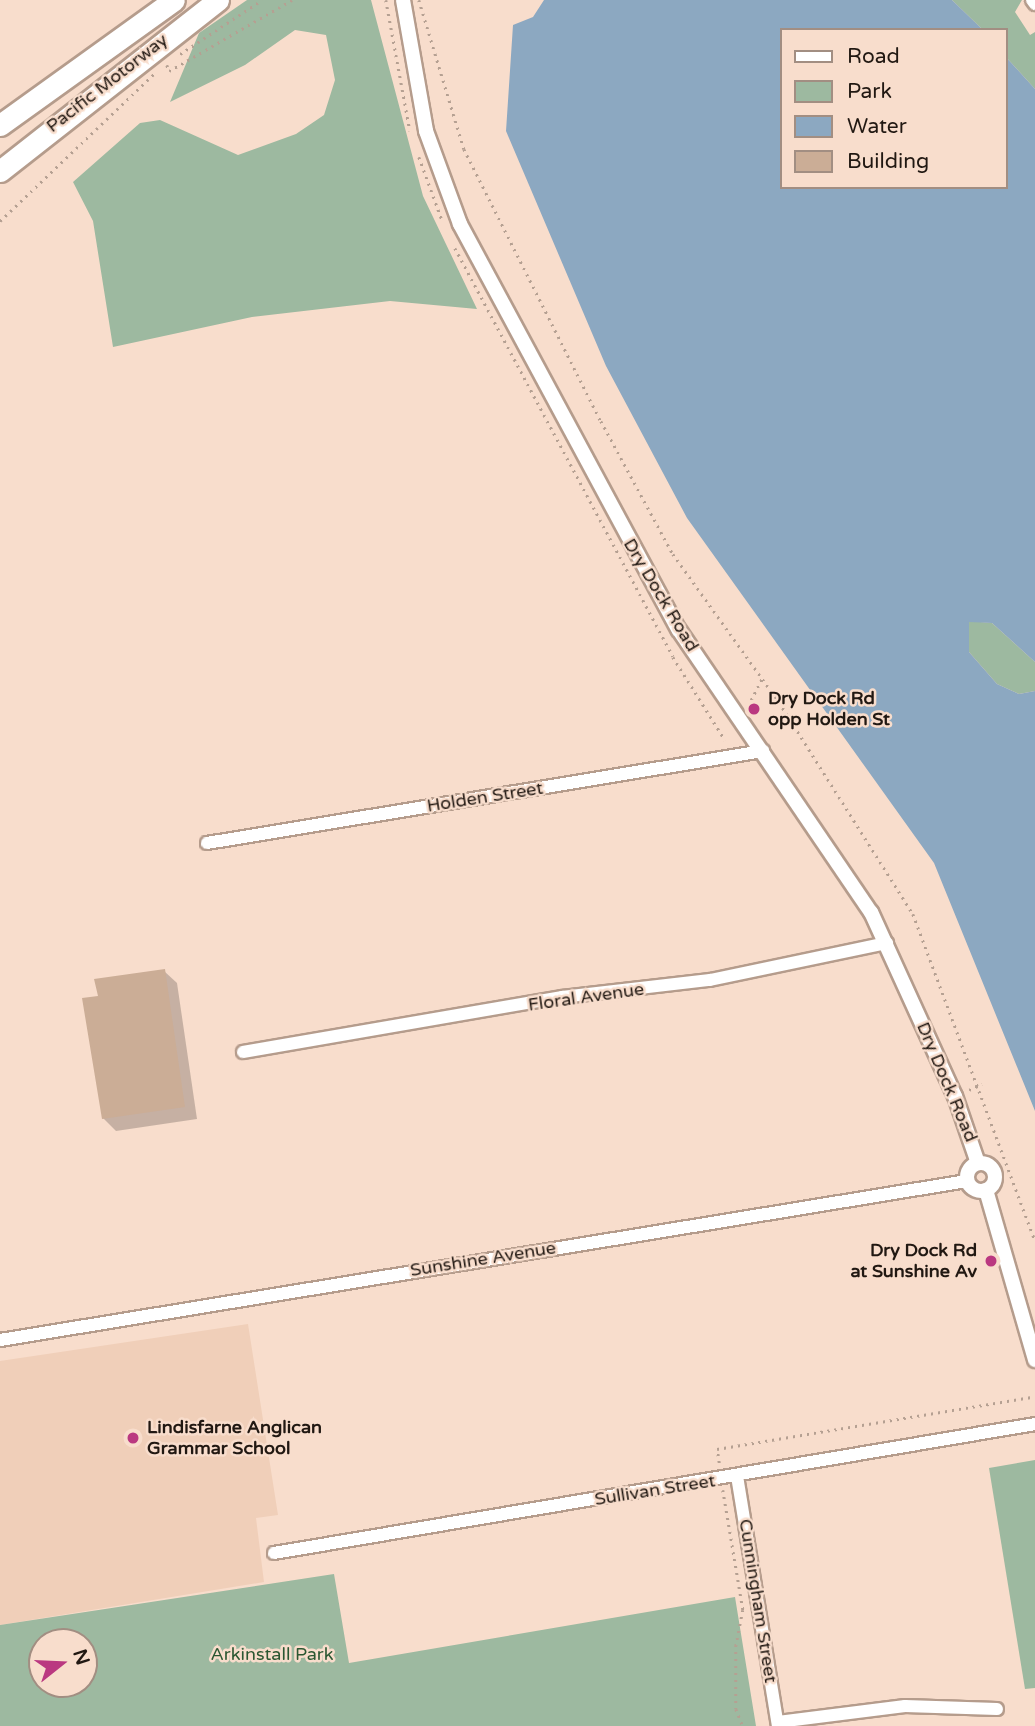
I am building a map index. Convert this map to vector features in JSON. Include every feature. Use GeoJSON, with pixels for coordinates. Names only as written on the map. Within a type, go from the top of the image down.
{"type":"FeatureCollection","features":[{"type":"Feature","properties":{"kind":"highway","name":"Pacific Motorway"},"geometry":{"type":"LineString","coordinates":[[0,125],[174,0]]}},
{"type":"Feature","properties":{"kind":"highway","name":"Pacific Motorway"},"geometry":{"type":"LineString","coordinates":[[0,171],[218,0]]}},
{"type":"Feature","properties":{"kind":"street","name":"Dry Dock Road"},"geometry":{"type":"LineString","coordinates":[[403,0],[426,131],[460,224],[650,580],[887,943],[978,1163],[995,1174],[986,1190]]}},
{"type":"Feature","properties":{"kind":"street","name":"Holden Street"},"geometry":{"type":"LineString","coordinates":[[207,843],[763,751]]}},
{"type":"Feature","properties":{"kind":"street","name":"Floral Avenue"},"geometry":{"type":"LineString","coordinates":[[243,1052],[562,997],[710,980],[887,943]]}},
{"type":"Feature","properties":{"kind":"street"},"geometry":{"type":"LineString","coordinates":[[978,1163],[967,1181],[986,1190],[1035,1360]]}},
{"type":"Feature","properties":{"kind":"street","name":"Sunshine Avenue"},"geometry":{"type":"LineString","coordinates":[[0,1340],[967,1181]]}},
{"type":"Feature","properties":{"kind":"street","name":"Sullivan Street"},"geometry":{"type":"LineString","coordinates":[[274,1553],[1035,1424]]}},
{"type":"Feature","properties":{"kind":"street","name":"Cunningham Street"},"geometry":{"type":"LineString","coordinates":[[737,1476],[778,1724]]}},
{"type":"Feature","properties":{"kind":"street"},"geometry":{"type":"LineString","coordinates":[[778,1724],[905,1706],[997,1709]]}},
{"type":"Feature","properties":{"kind":"path"},"geometry":{"type":"LineString","coordinates":[[0,222],[166,66],[262,0]]}},
{"type":"Feature","properties":{"kind":"path"},"geometry":{"type":"LineString","coordinates":[[166,66],[169,71],[292,0]]}},
{"type":"Feature","properties":{"kind":"path"},"geometry":{"type":"LineString","coordinates":[[419,0],[464,149],[492,213],[673,554],[762,678],[895,879],[982,1084],[1035,1240]]}},
{"type":"Feature","properties":{"kind":"path"},"geometry":{"type":"LineString","coordinates":[[751,700],[762,678]]}},
{"type":"Feature","properties":{"kind":"path"},"geometry":{"type":"LineString","coordinates":[[970,1090],[982,1084]]}},
{"type":"Feature","properties":{"kind":"path"},"geometry":{"type":"LineString","coordinates":[[743,1726],[736,1709],[736,1644],[744,1610],[717,1449],[1032,1397]]}},
{"type":"Feature","properties":{"kind":"shaded area","name":"Lindisfarne Anglican Grammar School"},"geometry":{"type":"Polygon","coordinates":[[[248,1324],[278,1515],[256,1518],[264,1582],[0,1625],[0,1361],[248,1324]]]}},
{"type":"Feature","properties":{"kind":"green space"},"geometry":{"type":"Polygon","coordinates":[[[247,0],[371,0],[423,196],[477,309],[390,301],[252,317],[113,347],[93,221],[73,182],[140,123],[160,120],[238,155],[296,134],[324,115],[335,80],[326,35],[295,30],[245,65],[170,102],[199,33],[247,0]]]}},
{"type":"Feature","properties":{"kind":"green space"},"geometry":{"type":"Polygon","coordinates":[[[952,0],[1022,0],[1015,12],[1030,35],[1035,32],[1035,89],[1007,58],[1007,28],[981,28],[952,0]]]}},
{"type":"Feature","properties":{"kind":"green space"},"geometry":{"type":"Polygon","coordinates":[[[969,621],[992,623],[1035,662],[1035,691],[1019,694],[997,684],[969,652],[969,621]]]}},
{"type":"Feature","properties":{"kind":"green space"},"geometry":{"type":"Polygon","coordinates":[[[1035,1460],[1035,1688],[1025,1689],[989,1468],[1035,1460]]]}},
{"type":"Feature","properties":{"kind":"green space","name":"Arkinstall Park"},"geometry":{"type":"Polygon","coordinates":[[[334,1574],[349,1663],[735,1597],[756,1726],[0,1726],[0,1625],[334,1574]]]}},
{"type":"Feature","properties":{"kind":"water"},"geometry":{"type":"Polygon","coordinates":[[[544,0],[952,0],[981,28],[780,28],[780,189],[1007,189],[1007,58],[1035,89],[1035,662],[992,623],[969,622],[969,652],[997,684],[1019,694],[1035,691],[1035,1111],[934,863],[687,518],[606,366],[506,131],[513,25],[533,17],[544,0]]]}},
{"type":"Feature","properties":{"kind":"building"},"geometry":{"type":"Polygon","coordinates":[[[165,969],[185,1107],[102,1119],[82,998],[98,996],[94,979],[165,969]]]}},
{"type":"Feature","properties":{"kind":"place","name":"Dry Dock Rd opp Holden St"},"geometry":{"type":"Point","coordinates":[754,709]}},
{"type":"Feature","properties":{"kind":"place","name":"Dry Dock Rd at Sunshine Av"},"geometry":{"type":"Point","coordinates":[991,1261]}},
{"type":"Feature","properties":{"kind":"place","name":"Lindisfarne Anglican Grammar School"},"geometry":{"type":"Point","coordinates":[133,1438]}}]}
